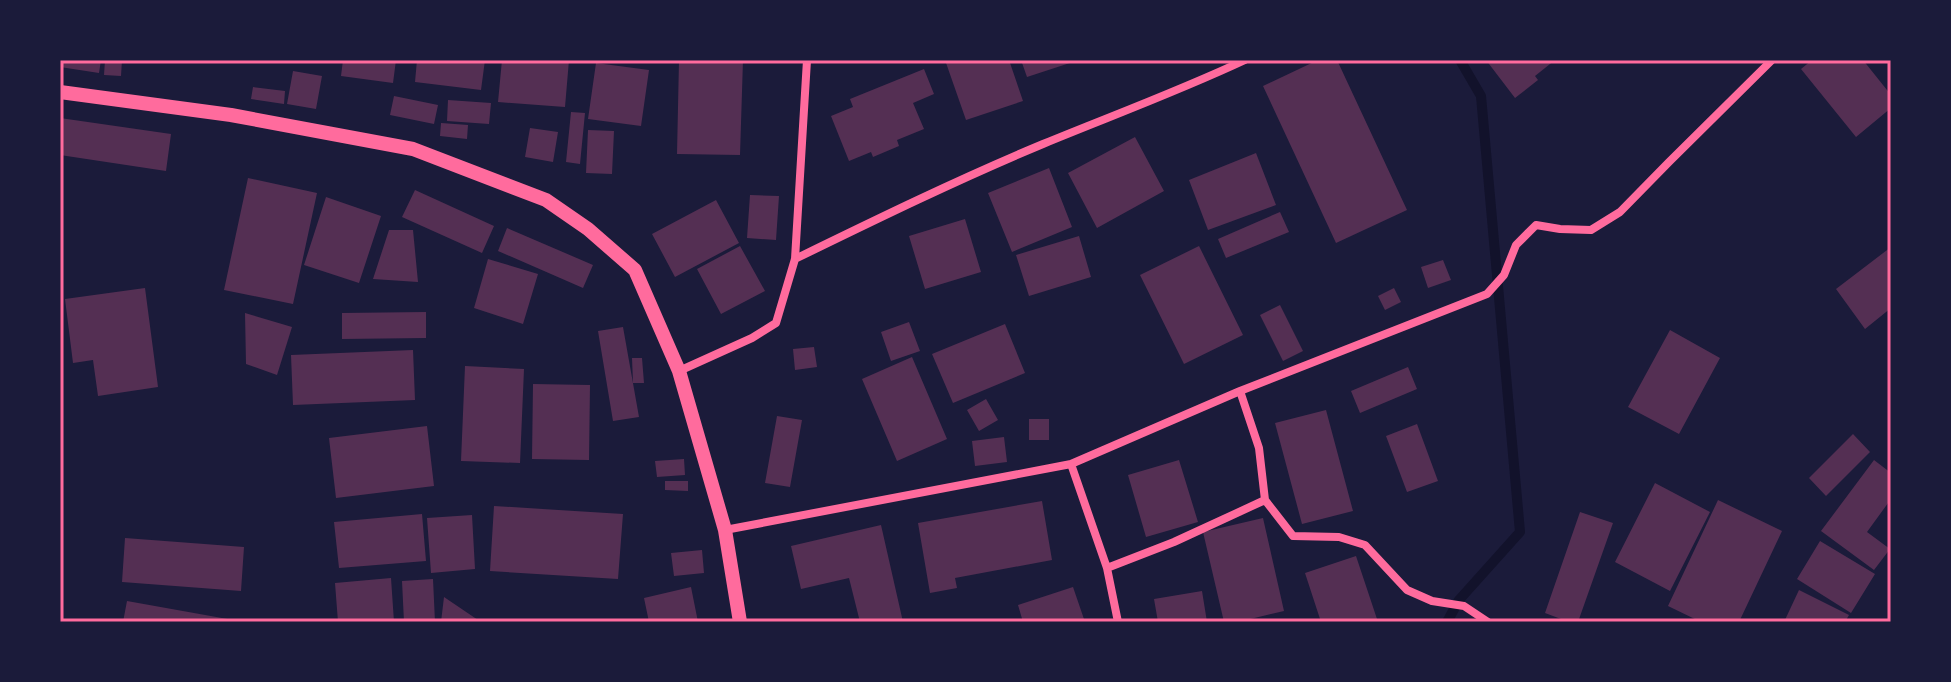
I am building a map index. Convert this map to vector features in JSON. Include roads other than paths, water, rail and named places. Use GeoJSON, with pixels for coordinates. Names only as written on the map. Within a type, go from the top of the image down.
{"type":"FeatureCollection","features":[{"type":"Feature","properties":{"kind":"street"},"geometry":{"type":"LineString","coordinates":[[679,371],[752,338],[776,323],[795,259],[807,60]]}},
{"type":"Feature","properties":{"kind":"street"},"geometry":{"type":"LineString","coordinates":[[795,259],[916,200],[1151,99],[1191,86],[1245,60]]}},
{"type":"Feature","properties":{"kind":"street"},"geometry":{"type":"LineString","coordinates":[[725,530],[1071,464],[1240,391],[1487,294],[1504,275],[1516,245],[1536,225],[1591,230],[1620,212],[1772,60]]}},
{"type":"Feature","properties":{"kind":"street"},"geometry":{"type":"LineString","coordinates":[[60,92],[231,115],[413,149],[546,200],[588,229],[635,270],[679,371],[725,530],[740,622]]}},
{"type":"Feature","properties":{"kind":"street"},"geometry":{"type":"LineString","coordinates":[[1240,391],[1259,448],[1265,500],[1293,536],[1339,537],[1365,545],[1407,590],[1432,601],[1464,606],[1488,622]]}},
{"type":"Feature","properties":{"kind":"street"},"geometry":{"type":"LineString","coordinates":[[1071,464],[1107,568],[1118,622]]}},
{"type":"Feature","properties":{"kind":"street"},"geometry":{"type":"LineString","coordinates":[[1107,568],[1174,542],[1265,500]]}},
{"type":"Feature","properties":{"kind":"waterway"},"geometry":{"type":"LineString","coordinates":[[1447,622],[1459,600],[1520,532],[1481,96],[1460,60]]}}]}
